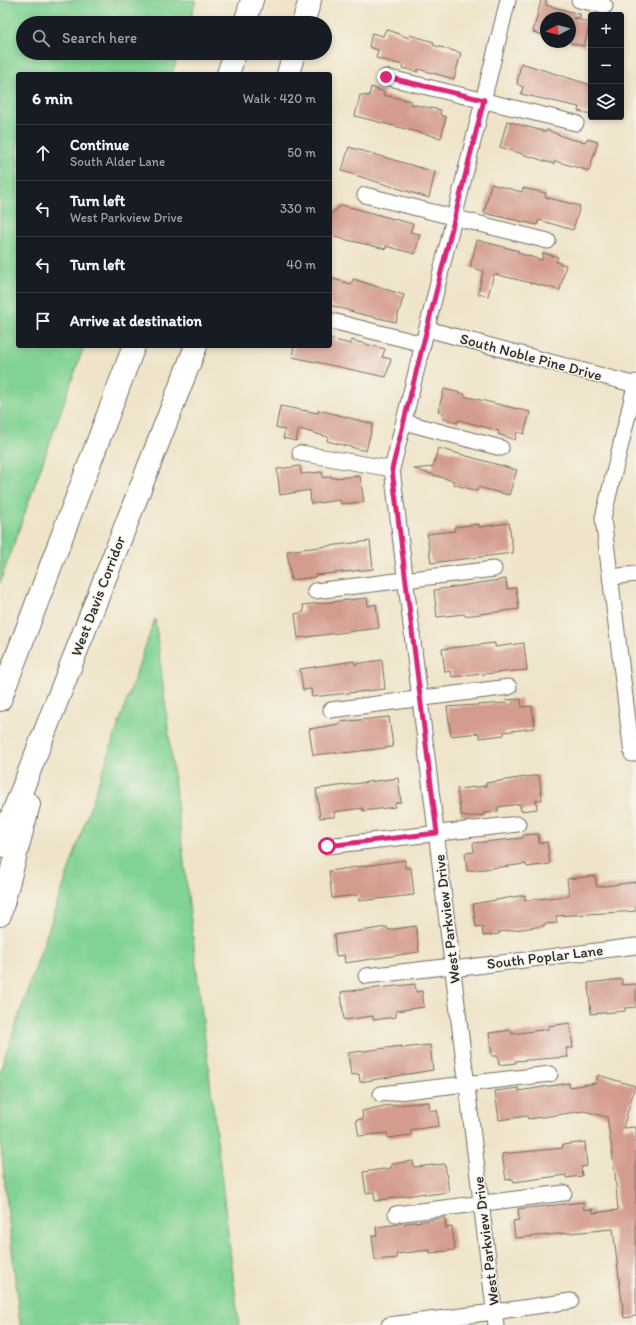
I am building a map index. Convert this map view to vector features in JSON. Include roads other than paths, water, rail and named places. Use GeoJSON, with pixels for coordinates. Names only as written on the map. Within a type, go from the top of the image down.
{"type":"FeatureCollection","features":[{"type":"Feature","properties":{"kind":"highway"},"geometry":{"type":"LineString","coordinates":[[247,16],[252,0]]}},
{"type":"Feature","properties":{"kind":"highway"},"geometry":{"type":"LineString","coordinates":[[305,16],[310,0]]}},
{"type":"Feature","properties":{"kind":"highway"},"geometry":{"type":"LineString","coordinates":[[229,72],[233,60]]}},
{"type":"Feature","properties":{"kind":"highway"},"geometry":{"type":"LineString","coordinates":[[289,72],[292,60]]}},
{"type":"Feature","properties":{"kind":"highway"},"geometry":{"type":"LineString","coordinates":[[0,700],[133,348]]}},
{"type":"Feature","properties":{"kind":"highway","name":"West Davis Corridor"},"geometry":{"type":"LineString","coordinates":[[0,846],[195,348]]}},
{"type":"Feature","properties":{"kind":"highway"},"geometry":{"type":"LineString","coordinates":[[0,915],[53,712]]}},
{"type":"Feature","properties":{"kind":"street","name":"West Parkview Drive"},"geometry":{"type":"LineString","coordinates":[[495,1319],[392,469],[508,0]]}},
{"type":"Feature","properties":{"kind":"street"},"geometry":{"type":"LineString","coordinates":[[579,0],[606,6]]}},
{"type":"Feature","properties":{"kind":"street"},"geometry":{"type":"LineString","coordinates":[[386,77],[576,123]]}},
{"type":"Feature","properties":{"kind":"street"},"geometry":{"type":"LineString","coordinates":[[365,195],[548,240]]}},
{"type":"Feature","properties":{"kind":"street"},"geometry":{"type":"LineString","coordinates":[[332,321],[423,344]]}},
{"type":"Feature","properties":{"kind":"street","name":"South Noble Pine Drive"},"geometry":{"type":"LineString","coordinates":[[427,329],[636,384]]}},
{"type":"Feature","properties":{"kind":"street"},"geometry":{"type":"LineString","coordinates":[[634,754],[603,518],[636,384]]}},
{"type":"Feature","properties":{"kind":"street"},"geometry":{"type":"LineString","coordinates":[[404,422],[501,448]]}},
{"type":"Feature","properties":{"kind":"street"},"geometry":{"type":"LineString","coordinates":[[300,453],[392,469]]}},
{"type":"Feature","properties":{"kind":"street"},"geometry":{"type":"LineString","coordinates":[[315,591],[494,569]]}},
{"type":"Feature","properties":{"kind":"street"},"geometry":{"type":"LineString","coordinates":[[611,577],[636,574]]}},
{"type":"Feature","properties":{"kind":"street"},"geometry":{"type":"LineString","coordinates":[[331,710],[509,688]]}},
{"type":"Feature","properties":{"kind":"street"},"geometry":{"type":"LineString","coordinates":[[327,846],[518,824]]}},
{"type":"Feature","properties":{"kind":"street","name":"South Poplar Lane"},"geometry":{"type":"LineString","coordinates":[[366,976],[636,946]]}},
{"type":"Feature","properties":{"kind":"street"},"geometry":{"type":"LineString","coordinates":[[381,1094],[550,1074]]}},
{"type":"Feature","properties":{"kind":"street"},"geometry":{"type":"LineString","coordinates":[[396,1214],[564,1193]]}},
{"type":"Feature","properties":{"kind":"street"},"geometry":{"type":"LineString","coordinates":[[389,1324],[495,1319],[571,1301]]}}]}
